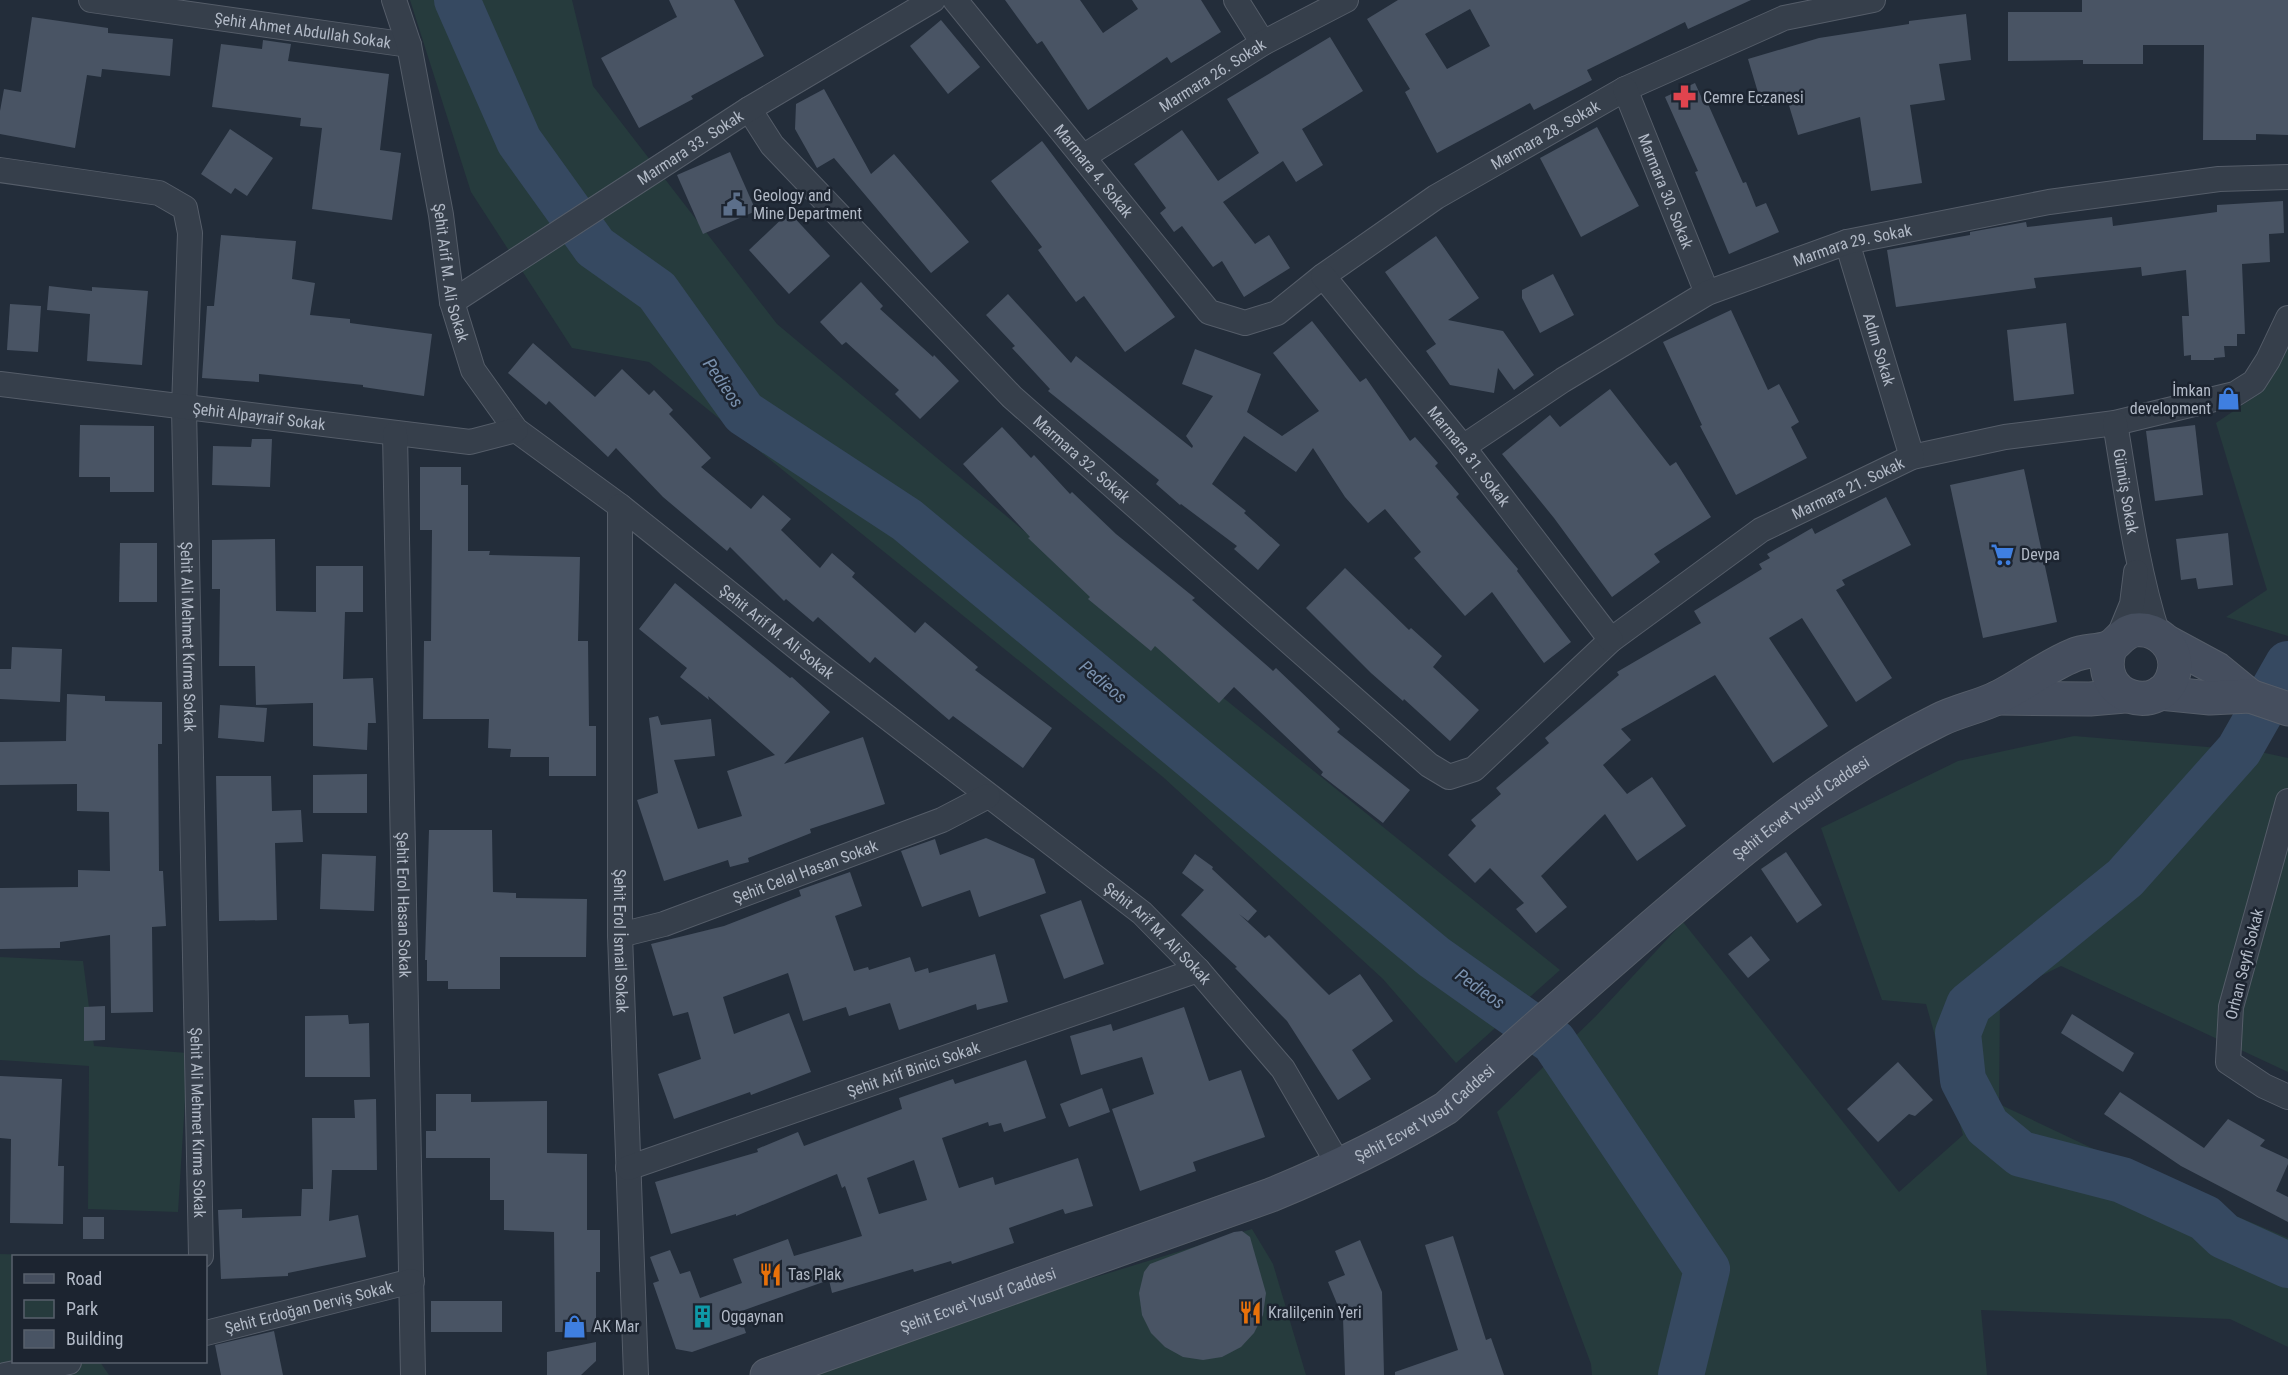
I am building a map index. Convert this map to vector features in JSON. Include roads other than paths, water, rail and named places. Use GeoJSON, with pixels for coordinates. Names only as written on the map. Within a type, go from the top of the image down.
{"type":"FeatureCollection","features":[{"type":"Feature","properties":{"kind":"main road"},"geometry":{"type":"LineString","coordinates":[[1995,698],[2075,654],[2114,642],[2127,632],[2148,630],[2217,669],[2250,696],[2288,709]]}},
{"type":"Feature","properties":{"kind":"main road"},"geometry":{"type":"LineString","coordinates":[[1995,698],[2090,699],[2125,696],[2143,699],[2160,693],[2169,685],[2174,674],[2175,663],[2173,652],[2163,638]]}},
{"type":"Feature","properties":{"kind":"main road"},"geometry":{"type":"LineString","coordinates":[[2114,642],[2107,657],[2106,668],[2109,679],[2125,696]]}},
{"type":"Feature","properties":{"kind":"main road"},"geometry":{"type":"LineString","coordinates":[[2160,693],[2210,698],[2250,696]]}},
{"type":"Feature","properties":{"kind":"main road","name":"Şehit Ecvet Yusuf Caddesi"},"geometry":{"type":"LineString","coordinates":[[767,1375],[1271,1195],[1340,1167],[1446,1108],[1728,860],[1803,804],[1881,751],[1941,718],[1995,698]]}},
{"type":"Feature","properties":{"kind":"street","name":"Şehit Ahmet Abdullah Sokak"},"geometry":{"type":"LineString","coordinates":[[91,0],[409,45]]}},
{"type":"Feature","properties":{"kind":"street","name":"Şehit Arif M. Ali Sokak"},"geometry":{"type":"LineString","coordinates":[[394,0],[409,45],[441,215],[452,302],[473,370],[516,430],[620,506],[988,796],[1142,913],[1198,970],[1283,1069],[1340,1167]]}},
{"type":"Feature","properties":{"kind":"street","name":"Marmara 33. Sokak"},"geometry":{"type":"LineString","coordinates":[[452,302],[749,109],[933,0]]}},
{"type":"Feature","properties":{"kind":"street","name":"Marmara 4. Sokak"},"geometry":{"type":"LineString","coordinates":[[955,0],[1209,312],[1245,323]]}},
{"type":"Feature","properties":{"kind":"street"},"geometry":{"type":"LineString","coordinates":[[1236,0],[1263,43]]}},
{"type":"Feature","properties":{"kind":"street","name":"Marmara 26. Sokak"},"geometry":{"type":"LineString","coordinates":[[1083,157],[1263,43],[1346,0]]}},
{"type":"Feature","properties":{"kind":"street","name":"Marmara 28. Sokak"},"geometry":{"type":"LineString","coordinates":[[1245,323],[1277,313],[1323,276],[1436,197],[1625,89],[1781,9],[1873,0]]}},
{"type":"Feature","properties":{"kind":"street","name":"Marmara 30. Sokak"},"geometry":{"type":"LineString","coordinates":[[1625,89],[1707,293]]}},
{"type":"Feature","properties":{"kind":"street","name":"Marmara 32. Sokak"},"geometry":{"type":"LineString","coordinates":[[749,109],[772,145],[1012,397],[1429,765],[1449,777]]}},
{"type":"Feature","properties":{"kind":"street","name":"Şehit Ali Mehmet Kırma Sokak"},"geometry":{"type":"LineString","coordinates":[[0,170],[159,193],[185,208],[190,233],[183,408],[201,1255]]}},
{"type":"Feature","properties":{"kind":"street","name":"Marmara 29. Sokak"},"geometry":{"type":"LineString","coordinates":[[1463,447],[1563,380],[1707,293],[1847,242],[2049,202],[2219,178],[2288,177]]}},
{"type":"Feature","properties":{"kind":"street","name":"Adım Sokak"},"geometry":{"type":"LineString","coordinates":[[1847,242],[1912,457]]}},
{"type":"Feature","properties":{"kind":"street","name":"Marmara 31. Sokak"},"geometry":{"type":"LineString","coordinates":[[1323,276],[1463,447],[1611,640]]}},
{"type":"Feature","properties":{"kind":"street","name":"Marmara 21. Sokak"},"geometry":{"type":"LineString","coordinates":[[1449,777],[1474,769],[1611,640],[1761,530],[1912,457],[2005,437],[2115,423],[2235,394],[2254,382],[2268,360],[2288,318]]}},
{"type":"Feature","properties":{"kind":"street","name":"Şehit Alpayraif Sokak"},"geometry":{"type":"LineString","coordinates":[[0,384],[470,442],[516,430]]}},
{"type":"Feature","properties":{"kind":"street","name":"Gümüş Sokak"},"geometry":{"type":"LineString","coordinates":[[2115,423],[2148,604],[2163,638]]}},
{"type":"Feature","properties":{"kind":"street","name":"Şehit Erol Hasan Sokak"},"geometry":{"type":"LineString","coordinates":[[395,434],[412,1375]]}},
{"type":"Feature","properties":{"kind":"street","name":"Şehit Erol İsmail Sokak"},"geometry":{"type":"LineString","coordinates":[[620,506],[620,935],[636,1375]]}},
{"type":"Feature","properties":{"kind":"street","name":"Gümüş Sokak"},"geometry":{"type":"LineString","coordinates":[[2114,642],[2132,604],[2138,558]]}},
{"type":"Feature","properties":{"kind":"street","name":"Şehit Celal Hasan Sokak"},"geometry":{"type":"LineString","coordinates":[[620,935],[664,924],[942,820],[988,796]]}},
{"type":"Feature","properties":{"kind":"street","name":"Orhan Seyfi Sokak"},"geometry":{"type":"LineString","coordinates":[[2288,801],[2231,1007],[2228,1062],[2264,1086],[2288,1096]]}},
{"type":"Feature","properties":{"kind":"street","name":"Şehit Arif Binici Sokak"},"geometry":{"type":"LineString","coordinates":[[628,1168],[1198,970]]}},
{"type":"Feature","properties":{"kind":"street","name":"Şehit Erdoğan Derviş Sokak"},"geometry":{"type":"LineString","coordinates":[[207,1333],[412,1281]]}},
{"type":"Feature","properties":{"kind":"street"},"geometry":{"type":"LineString","coordinates":[[5,1375],[64,1363]]}},
{"type":"Feature","properties":{"kind":"waterway","name":"Pedieos"},"geometry":{"type":"LineString","coordinates":[[457,0],[519,141],[595,247],[657,291],[744,413],[907,520],[1434,957],[1554,1042],[1707,1269],[1681,1375]]}},
{"type":"Feature","properties":{"kind":"waterway"},"geometry":{"type":"LineString","coordinates":[[2288,664],[2239,750],[2125,878],[1969,1005],[1958,1033],[1963,1080],[1987,1126],[2021,1154],[2122,1180],[2205,1218],[2224,1236],[2288,1265]]}},
{"type":"Feature","properties":{"kind":"place","name":"Cemre Eczanesi"},"geometry":{"type":"Point","coordinates":[1685,97]}},
{"type":"Feature","properties":{"kind":"place","name":"Geology and Mine Department"},"geometry":{"type":"Point","coordinates":[735,204]}},
{"type":"Feature","properties":{"kind":"place","name":"İmkan development"},"geometry":{"type":"Point","coordinates":[2229,399]}},
{"type":"Feature","properties":{"kind":"place","name":"Devpa"},"geometry":{"type":"Point","coordinates":[2003,554]}},
{"type":"Feature","properties":{"kind":"place","name":"Tas Plak"},"geometry":{"type":"Point","coordinates":[770,1274]}},
{"type":"Feature","properties":{"kind":"place","name":"Kralilçenin Yeri"},"geometry":{"type":"Point","coordinates":[1250,1312]}},
{"type":"Feature","properties":{"kind":"place","name":"Oggaynan"},"geometry":{"type":"Point","coordinates":[703,1316]}},
{"type":"Feature","properties":{"kind":"place","name":"AK Mar"},"geometry":{"type":"Point","coordinates":[575,1326]}}]}
